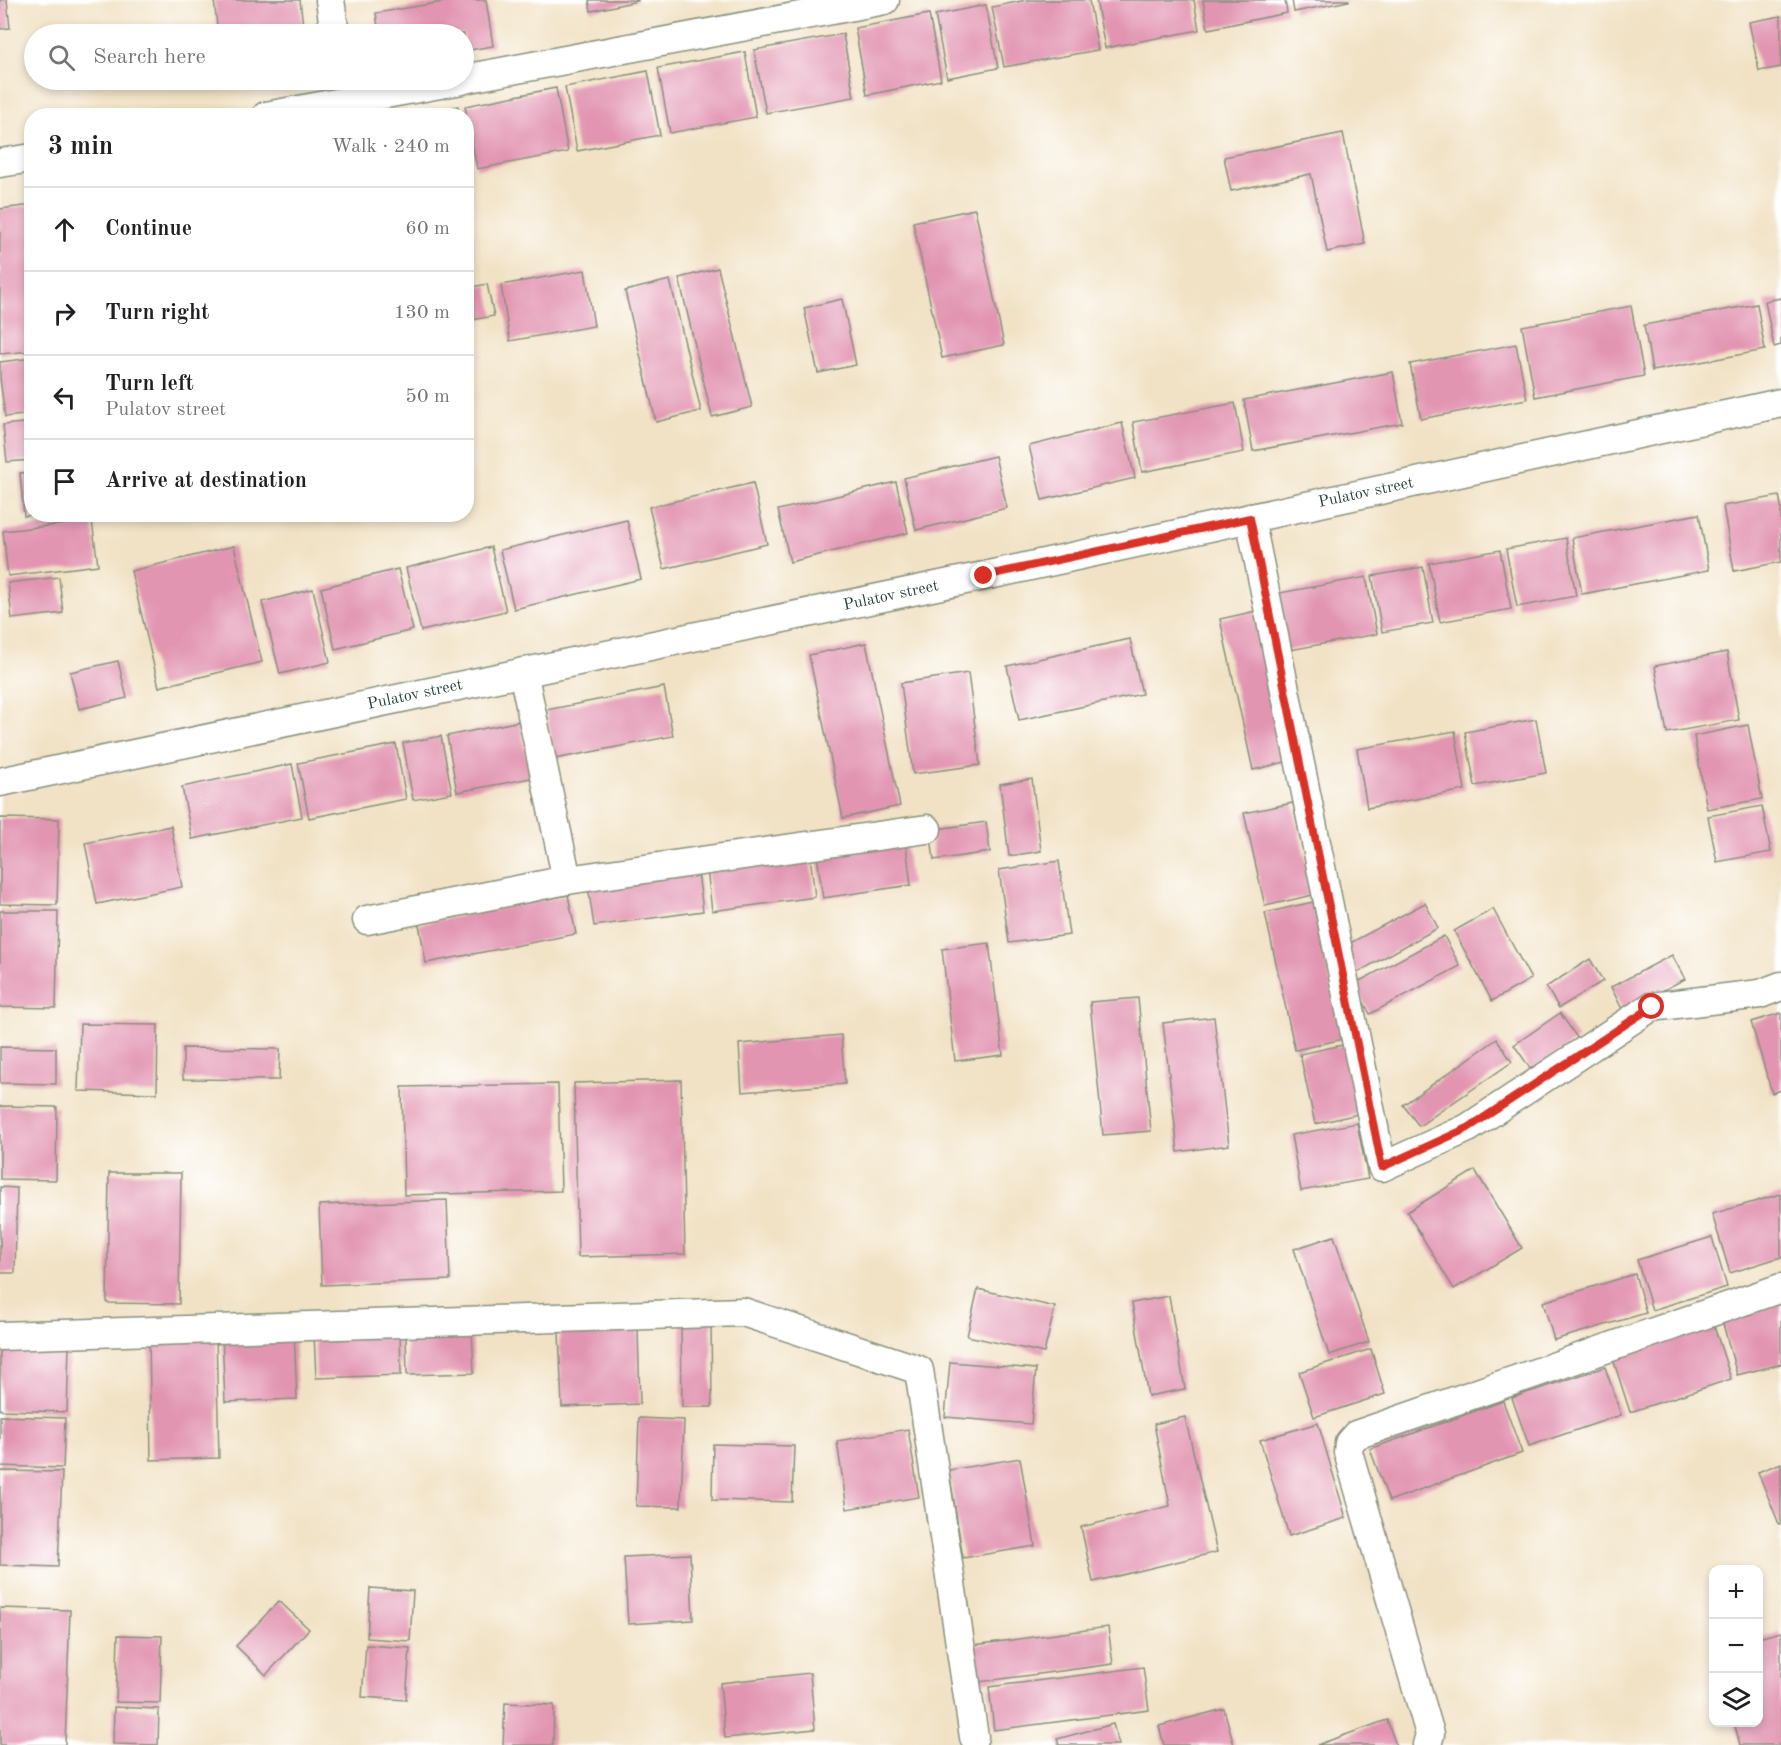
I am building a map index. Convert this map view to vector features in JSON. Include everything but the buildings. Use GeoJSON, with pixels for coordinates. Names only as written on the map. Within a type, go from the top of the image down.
{"type":"FeatureCollection","features":[{"type":"Feature","properties":{"kind":"street"},"geometry":{"type":"LineString","coordinates":[[330,0],[334,24]]}},
{"type":"Feature","properties":{"kind":"street"},"geometry":{"type":"LineString","coordinates":[[474,77],[885,0]]}},
{"type":"Feature","properties":{"kind":"street"},"geometry":{"type":"LineString","coordinates":[[290,108],[343,90]]}},
{"type":"Feature","properties":{"kind":"street"},"geometry":{"type":"LineString","coordinates":[[0,163],[24,159]]}},
{"type":"Feature","properties":{"kind":"street","name":"Pulatov street"},"geometry":{"type":"LineString","coordinates":[[0,782],[984,576],[1781,403]]}},
{"type":"Feature","properties":{"kind":"street"},"geometry":{"type":"LineString","coordinates":[[1250,518],[1382,1167],[1468,1128],[1652,1007],[1760,994],[1781,986]]}},
{"type":"Feature","properties":{"kind":"street"},"geometry":{"type":"LineString","coordinates":[[523,672],[567,880]]}},
{"type":"Feature","properties":{"kind":"street"},"geometry":{"type":"LineString","coordinates":[[367,920],[567,880],[927,829]]}},
{"type":"Feature","properties":{"kind":"street"},"geometry":{"type":"LineString","coordinates":[[1427,1745],[1430,1734],[1348,1452],[1349,1443],[1356,1435],[1781,1288]]}},
{"type":"Feature","properties":{"kind":"street"},"geometry":{"type":"LineString","coordinates":[[0,1336],[743,1312],[919,1370],[974,1737]]}},
{"type":"Feature","properties":{"kind":"route"},"geometry":{"type":"LineString","coordinates":[[984,576],[1250,518],[1382,1167],[1468,1128],[1652,1007]]}}]}
